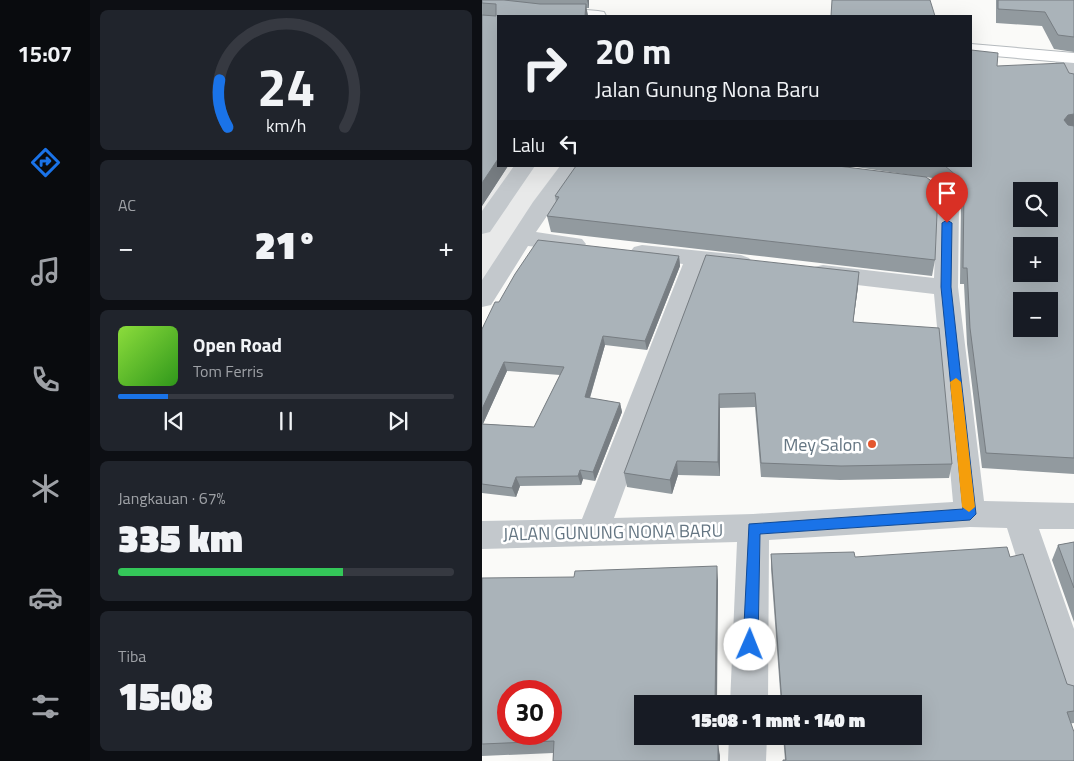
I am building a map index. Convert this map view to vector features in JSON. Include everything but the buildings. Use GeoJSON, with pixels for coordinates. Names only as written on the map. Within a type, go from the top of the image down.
{"type":"FeatureCollection","features":[{"type":"Feature","properties":{"kind":"main road"},"geometry":{"type":"LineString","coordinates":[[482,5],[587,15]]}},
{"type":"Feature","properties":{"kind":"main road"},"geometry":{"type":"LineString","coordinates":[[972,49],[1068,58]]}},
{"type":"Feature","properties":{"kind":"street"},"geometry":{"type":"LineString","coordinates":[[482,5],[484,0]]}},
{"type":"Feature","properties":{"kind":"street"},"geometry":{"type":"LineString","coordinates":[[1068,58],[1074,83]]}},
{"type":"Feature","properties":{"kind":"street"},"geometry":{"type":"LineString","coordinates":[[482,227],[524,167]]}},
{"type":"Feature","properties":{"kind":"street"},"geometry":{"type":"LineString","coordinates":[[482,299],[544,202],[570,167]]}},
{"type":"Feature","properties":{"kind":"street"},"geometry":{"type":"LineString","coordinates":[[881,178],[931,186],[942,193],[948,204],[946,287],[970,514]]}},
{"type":"Feature","properties":{"kind":"street"},"geometry":{"type":"LineString","coordinates":[[522,238],[764,266]]}},
{"type":"Feature","properties":{"kind":"street"},"geometry":{"type":"LineString","coordinates":[[593,532],[697,258]]}},
{"type":"Feature","properties":{"kind":"street"},"geometry":{"type":"LineString","coordinates":[[802,270],[946,287]]}},
{"type":"Feature","properties":{"kind":"street","name":"JALAN GUNUNG NONA BARU"},"geometry":{"type":"LineString","coordinates":[[482,535],[753,528],[970,514],[1074,516]]}},
{"type":"Feature","properties":{"kind":"street"},"geometry":{"type":"LineString","coordinates":[[1019,516],[1074,683]]}},
{"type":"Feature","properties":{"kind":"street"},"geometry":{"type":"LineString","coordinates":[[749,695],[753,528]]}},
{"type":"Feature","properties":{"kind":"street"},"geometry":{"type":"LineString","coordinates":[[747,761],[748,745]]}},
{"type":"Feature","properties":{"kind":"shaded area"},"geometry":{"type":"Polygon","coordinates":[[[482,13],[497,16],[497,167],[561,167],[482,287],[482,13]]]}},
{"type":"Feature","properties":{"kind":"slow traffic"},"geometry":{"type":"LineString","coordinates":[[956,382],[969,507]]}},
{"type":"Feature","properties":{"kind":"place","name":"Mey Salon"},"geometry":{"type":"Point","coordinates":[872,444]}},
{"type":"Feature","properties":{"kind":"route"},"geometry":{"type":"LineString","coordinates":[[750,645],[753,528],[970,514],[946,287],[947,223]]}}]}
